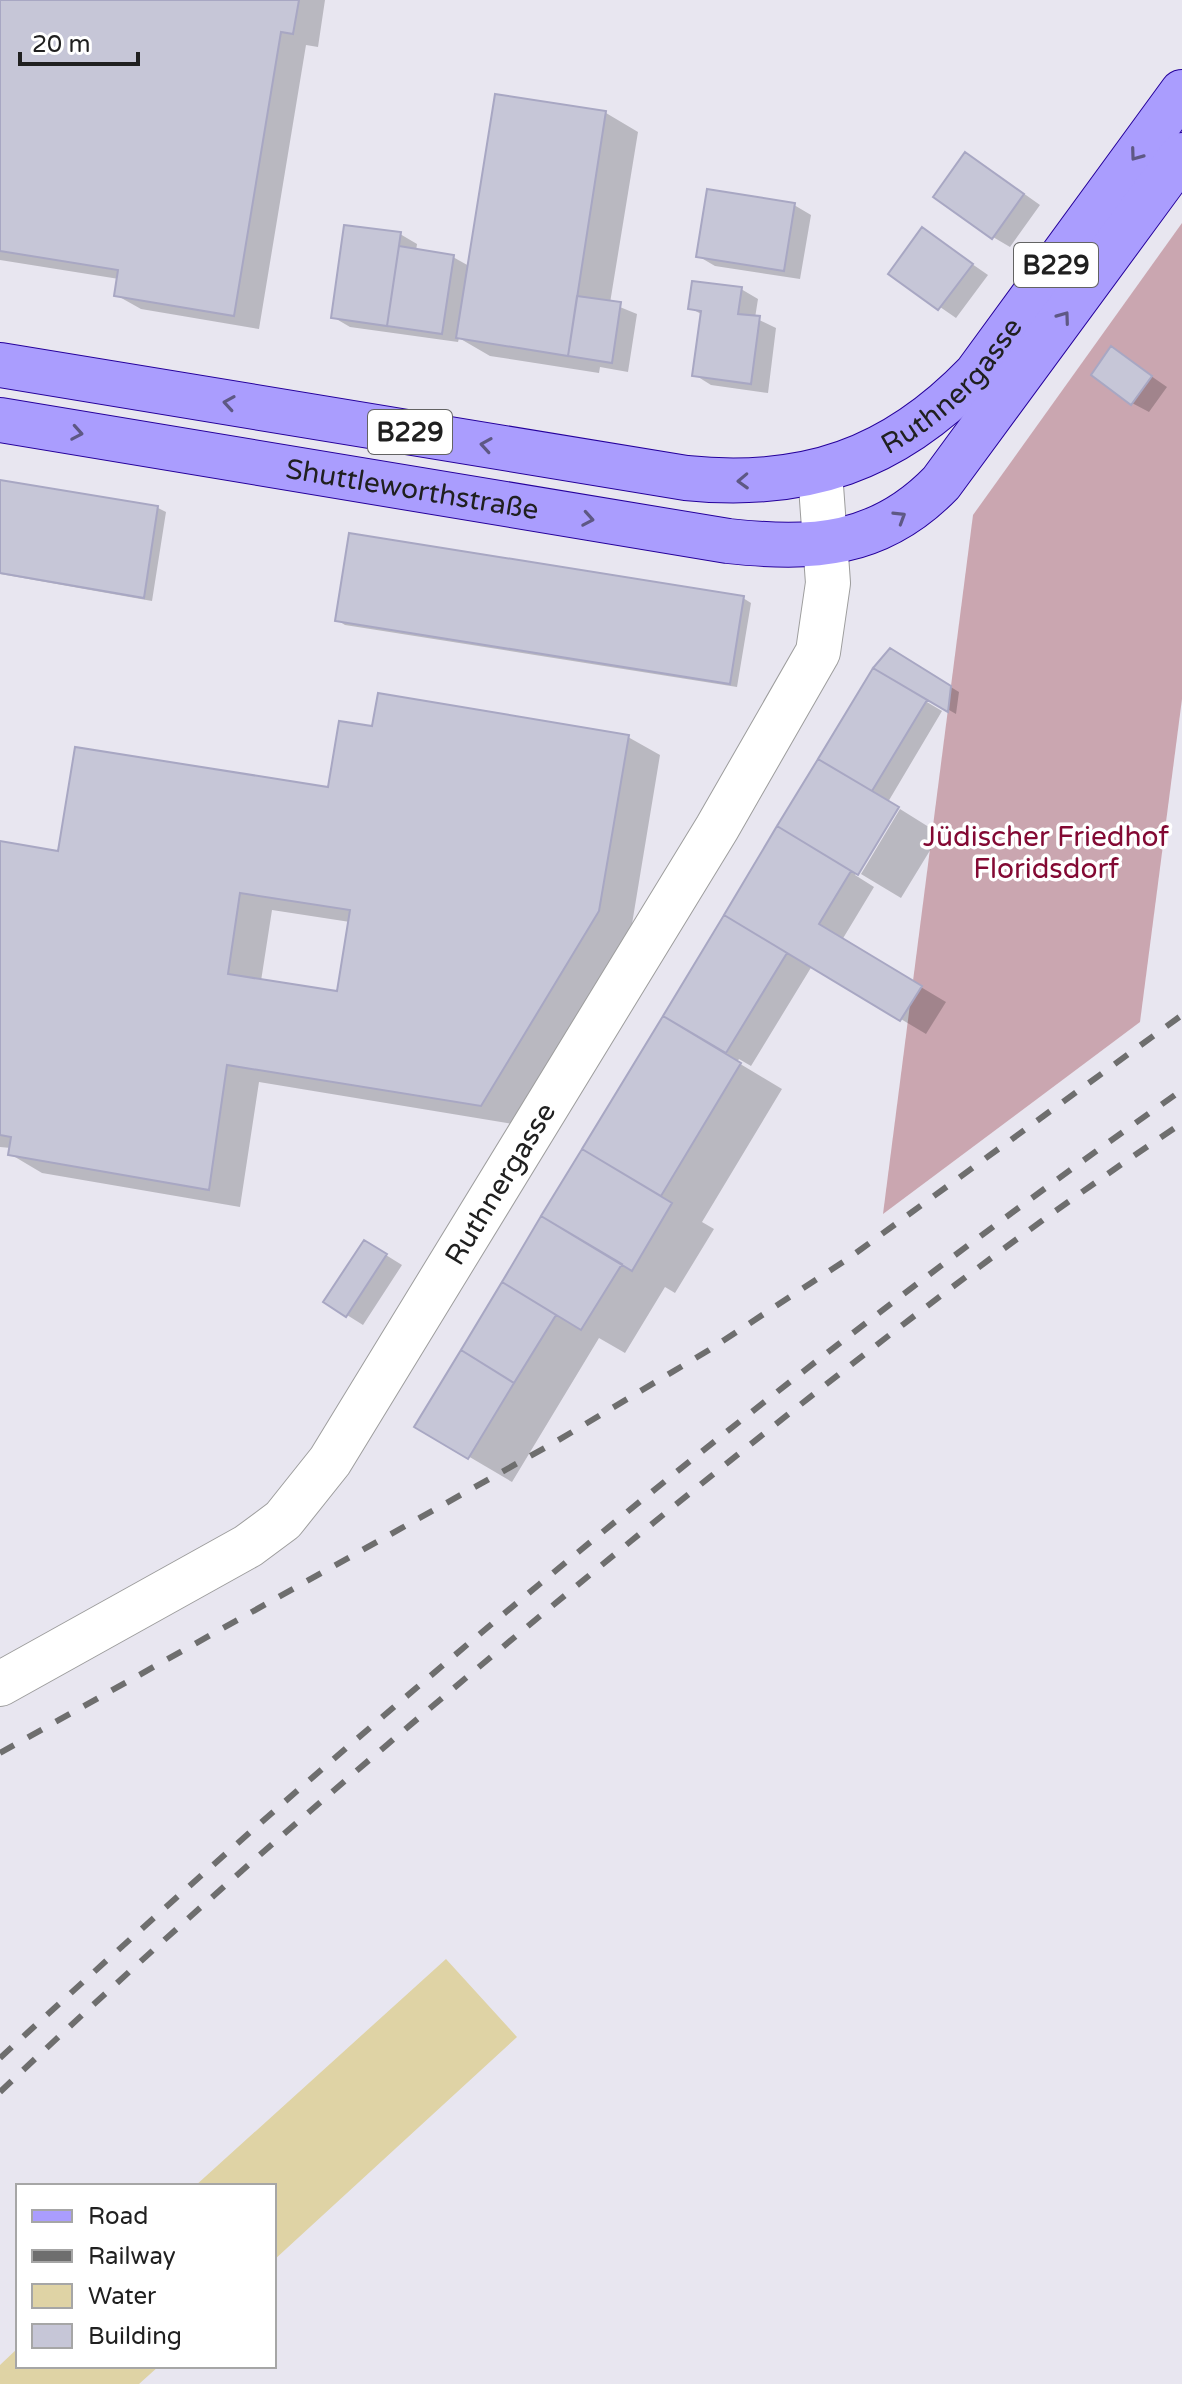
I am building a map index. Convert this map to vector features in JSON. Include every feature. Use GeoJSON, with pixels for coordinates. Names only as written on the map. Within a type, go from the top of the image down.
{"type":"FeatureCollection","features":[{"type":"Feature","properties":{"kind":"main road","name":"Ruthnergasse"},"geometry":{"type":"LineString","coordinates":[[820,472],[855,460],[917,427],[976,374],[1182,92]]}},
{"type":"Feature","properties":{"kind":"main road","name":"Ruthnergasse"},"geometry":{"type":"LineString","coordinates":[[827,543],[861,536],[901,518],[941,483],[1182,155]]}},
{"type":"Feature","properties":{"kind":"main road","name":"Shuttleworthstraße"},"geometry":{"type":"LineString","coordinates":[[0,365],[686,478],[768,480],[820,472]]}},
{"type":"Feature","properties":{"kind":"main road","name":"Shuttleworthstraße"},"geometry":{"type":"LineString","coordinates":[[0,420],[723,541],[776,546],[827,543]]}},
{"type":"Feature","properties":{"kind":"street","name":"Ruthnergasse"},"geometry":{"type":"LineString","coordinates":[[0,1684],[248,1546],[283,1520],[330,1461],[709,841],[818,652],[828,583],[820,472]]}},
{"type":"Feature","properties":{"kind":"green space","name":"Jüdischer Friedhof Floridsdorf"},"geometry":{"type":"Polygon","coordinates":[[[1182,223],[1182,699],[1140,1022],[883,1214],[973,515],[1182,223]]]}},
{"type":"Feature","properties":{"kind":"water"},"geometry":{"type":"Polygon","coordinates":[[[446,1959],[517,2037],[276,2258],[276,2184],[197,2184],[446,1959]]]}},
{"type":"Feature","properties":{"kind":"water"},"geometry":{"type":"Polygon","coordinates":[[[16,2350],[16,2368],[157,2368],[139,2384],[0,2384],[0,2365],[16,2350]]]}},
{"type":"Feature","properties":{"kind":"building"},"geometry":{"type":"Polygon","coordinates":[[[0,0],[299,0],[293,34],[281,32],[234,316],[114,296],[118,270],[0,251],[0,0]]]}},
{"type":"Feature","properties":{"kind":"building"},"geometry":{"type":"Polygon","coordinates":[[[495,94],[606,111],[568,356],[456,338],[495,94]]]}},
{"type":"Feature","properties":{"kind":"building"},"geometry":{"type":"Polygon","coordinates":[[[965,152],[1024,194],[992,239],[933,197],[965,152]]]}},
{"type":"Feature","properties":{"kind":"building"},"geometry":{"type":"Polygon","coordinates":[[[707,189],[795,203],[784,271],[696,257],[707,189]]]}},
{"type":"Feature","properties":{"kind":"building"},"geometry":{"type":"Polygon","coordinates":[[[344,225],[401,232],[387,326],[331,318],[344,225]]]}},
{"type":"Feature","properties":{"kind":"building"},"geometry":{"type":"Polygon","coordinates":[[[922,227],[973,264],[938,310],[888,274],[922,227]]]}},
{"type":"Feature","properties":{"kind":"building"},"geometry":{"type":"Polygon","coordinates":[[[399,246],[454,255],[442,334],[387,326],[399,246]]]}},
{"type":"Feature","properties":{"kind":"building"},"geometry":{"type":"Polygon","coordinates":[[[692,281],[742,287],[738,314],[760,316],[751,384],[692,376],[701,311],[688,309],[692,281]]]}},
{"type":"Feature","properties":{"kind":"building"},"geometry":{"type":"Polygon","coordinates":[[[577,296],[621,302],[612,363],[568,356],[577,296]]]}},
{"type":"Feature","properties":{"kind":"building"},"geometry":{"type":"Polygon","coordinates":[[[1111,346],[1152,376],[1131,405],[1091,375],[1111,346]]]}},
{"type":"Feature","properties":{"kind":"building"},"geometry":{"type":"Polygon","coordinates":[[[0,480],[158,506],[144,598],[0,573],[0,480]]]}},
{"type":"Feature","properties":{"kind":"building"},"geometry":{"type":"Polygon","coordinates":[[[349,533],[744,596],[730,684],[335,621],[349,533]]]}},
{"type":"Feature","properties":{"kind":"building"},"geometry":{"type":"Polygon","coordinates":[[[890,648],[951,686],[948,712],[873,668],[890,648]]]}},
{"type":"Feature","properties":{"kind":"building"},"geometry":{"type":"Polygon","coordinates":[[[873,668],[927,700],[872,791],[818,759],[873,668]]]}},
{"type":"Feature","properties":{"kind":"building"},"geometry":{"type":"Polygon","coordinates":[[[378,693],[629,735],[599,911],[481,1106],[227,1065],[209,1190],[8,1155],[11,1137],[0,1135],[0,841],[58,851],[75,747],[328,787],[339,721],[372,726],[378,693]],[[240,893],[228,974],[337,991],[350,910],[240,893]]]}},
{"type":"Feature","properties":{"kind":"building"},"geometry":{"type":"Polygon","coordinates":[[[818,759],[899,807],[858,875],[777,826],[818,759]]]}},
{"type":"Feature","properties":{"kind":"building"},"geometry":{"type":"Polygon","coordinates":[[[777,826],[851,871],[819,924],[922,986],[900,1021],[724,915],[777,826]]]}},
{"type":"Feature","properties":{"kind":"building"},"geometry":{"type":"Polygon","coordinates":[[[724,915],[787,953],[726,1053],[663,1016],[724,915]]]}},
{"type":"Feature","properties":{"kind":"building"},"geometry":{"type":"Polygon","coordinates":[[[663,1016],[741,1063],[661,1196],[582,1149],[663,1016]]]}},
{"type":"Feature","properties":{"kind":"building"},"geometry":{"type":"Polygon","coordinates":[[[582,1149],[672,1203],[632,1271],[541,1216],[582,1149]]]}},
{"type":"Feature","properties":{"kind":"building"},"geometry":{"type":"Polygon","coordinates":[[[541,1216],[622,1264],[581,1330],[502,1282],[541,1216]]]}},
{"type":"Feature","properties":{"kind":"building"},"geometry":{"type":"Polygon","coordinates":[[[364,1240],[387,1254],[346,1317],[323,1302],[364,1240]]]}},
{"type":"Feature","properties":{"kind":"building"},"geometry":{"type":"Polygon","coordinates":[[[502,1282],[556,1315],[514,1383],[461,1350],[502,1282]]]}},
{"type":"Feature","properties":{"kind":"building"},"geometry":{"type":"Polygon","coordinates":[[[461,1350],[514,1383],[468,1459],[414,1427],[461,1350]]]}},
{"type":"Feature","properties":{"kind":"railway"},"geometry":{"type":"LineString","coordinates":[[0,1753],[557,1441],[709,1350],[849,1258],[1182,1015]]}},
{"type":"Feature","properties":{"kind":"railway"},"geometry":{"type":"LineString","coordinates":[[0,2058],[284,1802],[575,1554],[874,1316],[1182,1090]]}},
{"type":"Feature","properties":{"kind":"railway"},"geometry":{"type":"LineString","coordinates":[[0,2092],[153,1950],[310,1811],[631,1541],[902,1326],[1040,1222],[1182,1123]]}}]}
